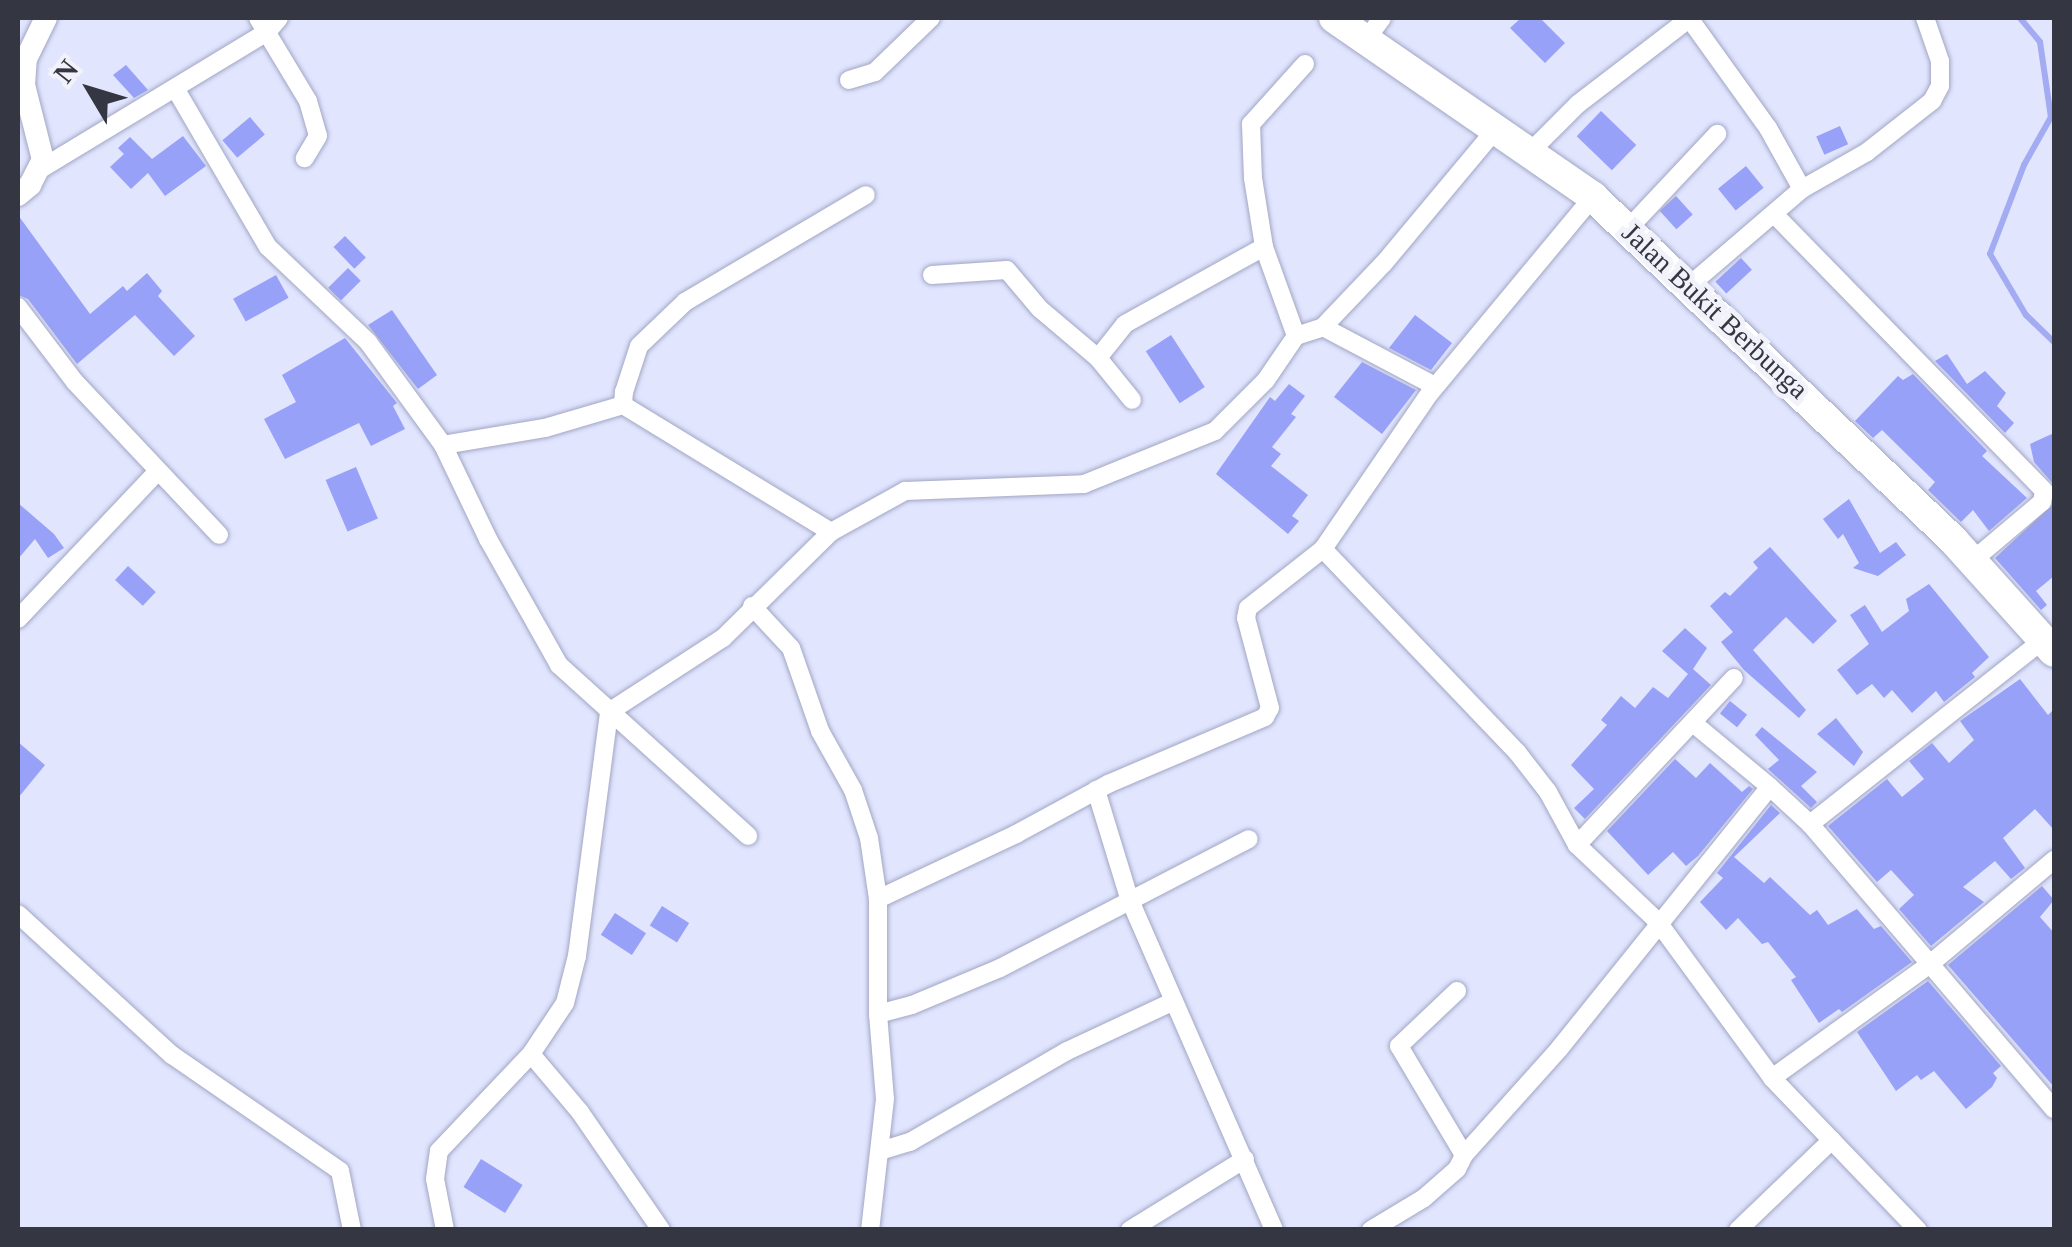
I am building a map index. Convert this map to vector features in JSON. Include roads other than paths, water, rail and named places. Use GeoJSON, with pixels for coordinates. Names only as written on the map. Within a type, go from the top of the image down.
{"type":"FeatureCollection","features":[{"type":"Feature","properties":{"kind":"main road","name":"Jalan Bukit Berbunga"},"geometry":{"type":"LineString","coordinates":[[1334,18],[1374,29],[1496,130],[1593,197],[1690,285],[1972,561],[2049,646]]}},
{"type":"Feature","properties":{"kind":"street"},"geometry":{"type":"LineString","coordinates":[[39,170],[42,150],[24,70],[46,18]]}},
{"type":"Feature","properties":{"kind":"street"},"geometry":{"type":"LineString","coordinates":[[849,80],[875,72],[931,18]]}},
{"type":"Feature","properties":{"kind":"street"},"geometry":{"type":"LineString","coordinates":[[1530,153],[1578,104],[1690,18],[1768,128],[1802,189]]}},
{"type":"Feature","properties":{"kind":"street"},"geometry":{"type":"LineString","coordinates":[[1690,285],[1802,189],[1867,152],[1932,101],[1942,76],[1925,18]]}},
{"type":"Feature","properties":{"kind":"street"},"geometry":{"type":"LineString","coordinates":[[18,195],[39,170],[175,88],[268,22],[308,101],[316,127],[318,136],[305,158]]}},
{"type":"Feature","properties":{"kind":"street"},"geometry":{"type":"LineString","coordinates":[[1296,336],[1264,246],[1253,178],[1252,119],[1305,64]]}},
{"type":"Feature","properties":{"kind":"street"},"geometry":{"type":"LineString","coordinates":[[175,88],[268,248],[368,342],[443,445],[488,539],[559,665],[748,836]]}},
{"type":"Feature","properties":{"kind":"street"},"geometry":{"type":"LineString","coordinates":[[445,1230],[435,1179],[439,1152],[531,1054],[554,1024],[570,987],[609,712],[714,644],[831,532],[913,488],[1084,484],[1214,431],[1266,380],[1296,336],[1323,327],[1496,130]]}},
{"type":"Feature","properties":{"kind":"street"},"geometry":{"type":"LineString","coordinates":[[1627,230],[1717,134]]}},
{"type":"Feature","properties":{"kind":"street"},"geometry":{"type":"LineString","coordinates":[[623,405],[631,362],[660,323],[685,302],[866,195]]}},
{"type":"Feature","properties":{"kind":"street"},"geometry":{"type":"LineString","coordinates":[[878,898],[1016,834],[1096,790],[1266,717],[1270,708],[1246,613],[1256,599],[1322,549],[1435,386],[1593,197]]}},
{"type":"Feature","properties":{"kind":"street"},"geometry":{"type":"LineString","coordinates":[[1775,216],[2044,491],[2042,502],[1972,561]]}},
{"type":"Feature","properties":{"kind":"street"},"geometry":{"type":"LineString","coordinates":[[1098,358],[1125,324],[1264,246]]}},
{"type":"Feature","properties":{"kind":"street"},"geometry":{"type":"LineString","coordinates":[[932,275],[1007,270],[1048,317],[1098,358],[1132,400]]}},
{"type":"Feature","properties":{"kind":"street"},"geometry":{"type":"LineString","coordinates":[[18,307],[75,382],[219,535]]}},
{"type":"Feature","properties":{"kind":"street"},"geometry":{"type":"LineString","coordinates":[[1323,327],[1435,386]]}},
{"type":"Feature","properties":{"kind":"street"},"geometry":{"type":"LineString","coordinates":[[443,445],[545,428],[623,405],[831,532]]}},
{"type":"Feature","properties":{"kind":"street"},"geometry":{"type":"LineString","coordinates":[[18,618],[157,472]]}},
{"type":"Feature","properties":{"kind":"street"},"geometry":{"type":"LineString","coordinates":[[1322,549],[1517,752],[1548,792],[1577,845],[1658,922],[1772,1078],[1918,1230]]}},
{"type":"Feature","properties":{"kind":"street"},"geometry":{"type":"LineString","coordinates":[[752,606],[790,648],[820,732],[853,790],[870,838],[878,898],[878,1014],[886,1099],[870,1230]]}},
{"type":"Feature","properties":{"kind":"street"},"geometry":{"type":"LineString","coordinates":[[1810,824],[2049,646]]}},
{"type":"Feature","properties":{"kind":"street"},"geometry":{"type":"LineString","coordinates":[[1577,845],[1734,678]]}},
{"type":"Feature","properties":{"kind":"street"},"geometry":{"type":"LineString","coordinates":[[1693,722],[1810,824],[2054,1109]]}},
{"type":"Feature","properties":{"kind":"street"},"geometry":{"type":"LineString","coordinates":[[1371,1230],[1424,1198],[1457,1169],[1464,1155],[1559,1049],[1770,787]]}},
{"type":"Feature","properties":{"kind":"street"},"geometry":{"type":"LineString","coordinates":[[1096,790],[1129,898],[1274,1230]]}},
{"type":"Feature","properties":{"kind":"street"},"geometry":{"type":"LineString","coordinates":[[878,1014],[912,1005],[1000,968],[1129,898],[1249,840]]}},
{"type":"Feature","properties":{"kind":"street"},"geometry":{"type":"LineString","coordinates":[[1772,1078],[1930,964],[2054,860]]}},
{"type":"Feature","properties":{"kind":"street"},"geometry":{"type":"LineString","coordinates":[[18,914],[172,1055],[340,1171],[352,1230]]}},
{"type":"Feature","properties":{"kind":"street"},"geometry":{"type":"LineString","coordinates":[[1457,991],[1399,1046],[1464,1155]]}},
{"type":"Feature","properties":{"kind":"street"},"geometry":{"type":"LineString","coordinates":[[880,1151],[910,1142],[1067,1051],[1172,1002]]}},
{"type":"Feature","properties":{"kind":"street"},"geometry":{"type":"LineString","coordinates":[[531,1054],[580,1112],[662,1230]]}},
{"type":"Feature","properties":{"kind":"street"},"geometry":{"type":"LineString","coordinates":[[1738,1230],[1832,1140]]}},
{"type":"Feature","properties":{"kind":"street"},"geometry":{"type":"LineString","coordinates":[[1130,1230],[1246,1159]]}},
{"type":"Feature","properties":{"kind":"waterway"},"geometry":{"type":"LineString","coordinates":[[2020,18],[2040,42],[2051,117],[2024,165],[1990,254],[2026,315],[2054,342]]}}]}
